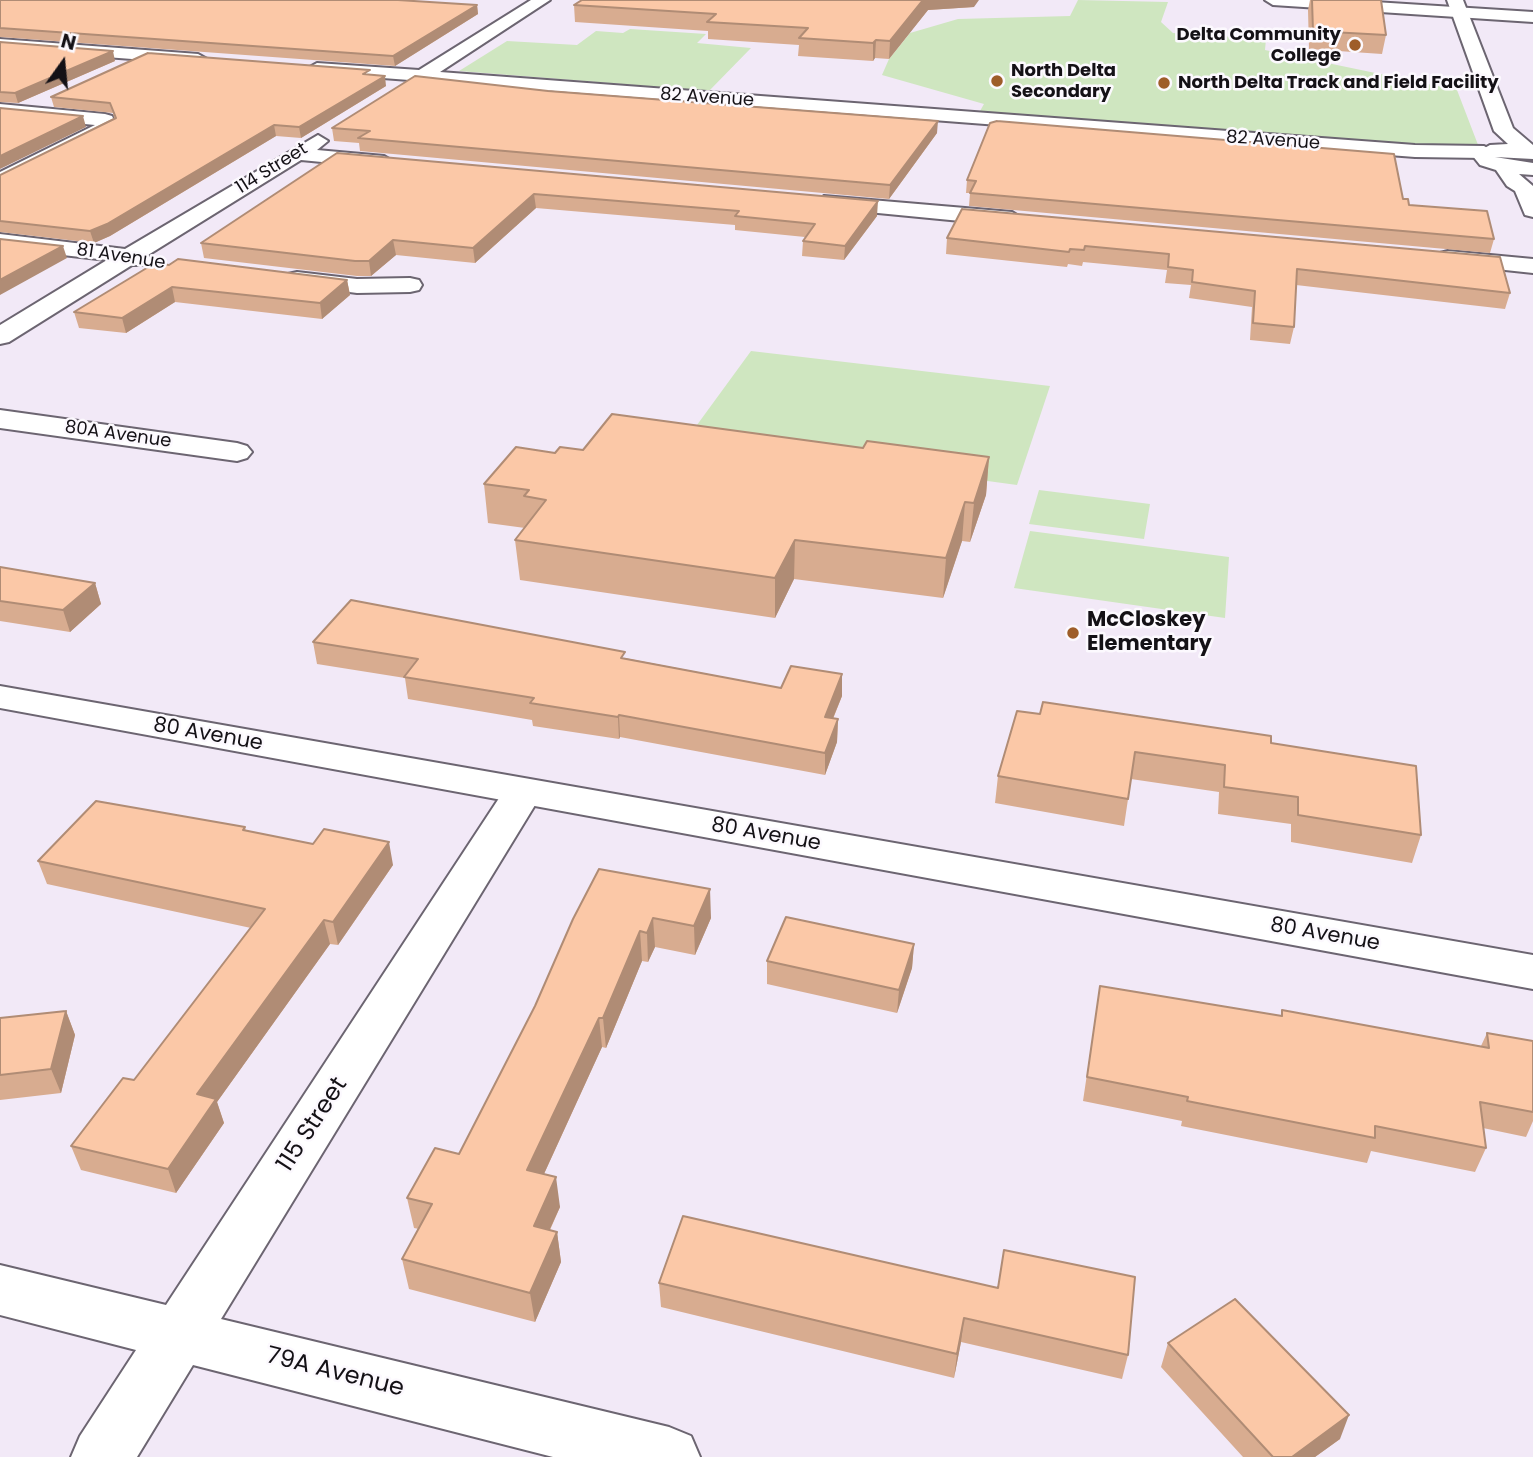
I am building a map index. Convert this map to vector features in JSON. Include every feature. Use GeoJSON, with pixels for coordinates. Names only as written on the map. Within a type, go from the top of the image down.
{"type":"FeatureCollection","features":[{"type":"Feature","properties":{"kind":"street"},"geometry":{"type":"LineString","coordinates":[[387,97],[542,0]]}},
{"type":"Feature","properties":{"kind":"street"},"geometry":{"type":"LineString","coordinates":[[1273,0],[1458,6],[1533,17]]}},
{"type":"Feature","properties":{"kind":"street"},"geometry":{"type":"LineString","coordinates":[[1458,6],[1495,152],[1514,182],[1530,167]]}},
{"type":"Feature","properties":{"kind":"street"},"geometry":{"type":"LineString","coordinates":[[500,8],[527,9]]}},
{"type":"Feature","properties":{"kind":"street"},"geometry":{"type":"LineString","coordinates":[[0,44],[210,60]]}},
{"type":"Feature","properties":{"kind":"street"},"geometry":{"type":"LineString","coordinates":[[114,71],[149,55]]}},
{"type":"Feature","properties":{"kind":"street","name":"82 Avenue"},"geometry":{"type":"LineString","coordinates":[[305,67],[1415,151],[1495,152],[1530,167]]}},
{"type":"Feature","properties":{"kind":"street"},"geometry":{"type":"LineString","coordinates":[[22,112],[56,96]]}},
{"type":"Feature","properties":{"kind":"street"},"geometry":{"type":"LineString","coordinates":[[0,110],[105,120],[107,127],[0,180]]}},
{"type":"Feature","properties":{"kind":"street","name":"114 Street"},"geometry":{"type":"LineString","coordinates":[[0,336],[331,132]]}},
{"type":"Feature","properties":{"kind":"street"},"geometry":{"type":"LineString","coordinates":[[298,154],[410,164]]}},
{"type":"Feature","properties":{"kind":"street"},"geometry":{"type":"LineString","coordinates":[[1530,167],[1533,211]]}},
{"type":"Feature","properties":{"kind":"street"},"geometry":{"type":"LineString","coordinates":[[800,200],[1037,221]]}},
{"type":"Feature","properties":{"kind":"street","name":"81 Avenue"},"geometry":{"type":"LineString","coordinates":[[0,241],[130,257],[165,264]]}},
{"type":"Feature","properties":{"kind":"street"},"geometry":{"type":"LineString","coordinates":[[1428,256],[1533,266]]}},
{"type":"Feature","properties":{"kind":"street"},"geometry":{"type":"LineString","coordinates":[[275,276],[357,286],[410,285]]}},
{"type":"Feature","properties":{"kind":"street","name":"80A Avenue"},"geometry":{"type":"LineString","coordinates":[[0,419],[237,452]]}},
{"type":"Feature","properties":{"kind":"street","name":"80 Avenue"},"geometry":{"type":"LineString","coordinates":[[0,697],[1533,972]]}},
{"type":"Feature","properties":{"kind":"street","name":"115 Street"},"geometry":{"type":"LineString","coordinates":[[102,1457],[523,792]]}},
{"type":"Feature","properties":{"kind":"street","name":"79A Avenue"},"geometry":{"type":"LineString","coordinates":[[0,1290],[669,1457]]}},
{"type":"Feature","properties":{"kind":"green space","name":"North Delta Track and Field Facility"},"geometry":{"type":"Polygon","coordinates":[[[1078,0],[1168,2],[1161,22],[1173,33],[1266,39],[1265,50],[1457,90],[1480,150],[980,111],[984,104],[882,75],[889,59],[910,33],[958,19],[1070,16],[1078,0]]]}},
{"type":"Feature","properties":{"kind":"green space"},"geometry":{"type":"Polygon","coordinates":[[[630,29],[706,34],[697,43],[751,48],[709,91],[459,71],[507,41],[577,45],[596,31],[623,33],[630,29]]]}},
{"type":"Feature","properties":{"kind":"green space"},"geometry":{"type":"Polygon","coordinates":[[[751,351],[1050,386],[1017,485],[686,440],[751,351]]]}},
{"type":"Feature","properties":{"kind":"green space"},"geometry":{"type":"Polygon","coordinates":[[[1039,490],[1150,504],[1144,539],[1029,524],[1039,490]]]}},
{"type":"Feature","properties":{"kind":"green space"},"geometry":{"type":"Polygon","coordinates":[[[1030,531],[1229,557],[1225,618],[1014,588],[1030,531]]]}},
{"type":"Feature","properties":{"kind":"building"},"geometry":{"type":"Polygon","coordinates":[[[0,0],[398,0],[477,5],[393,56],[0,28],[0,0]]]}},
{"type":"Feature","properties":{"kind":"building"},"geometry":{"type":"Polygon","coordinates":[[[582,0],[923,0],[890,41],[876,40],[873,43],[799,38],[808,28],[707,22],[716,14],[574,5],[582,0]]]}},
{"type":"Feature","properties":{"kind":"building"},"geometry":{"type":"Polygon","coordinates":[[[1312,0],[1381,0],[1386,35],[1313,31],[1312,0]]]}},
{"type":"Feature","properties":{"kind":"building"},"geometry":{"type":"Polygon","coordinates":[[[0,42],[113,51],[15,93],[0,92],[0,42]]]}},
{"type":"Feature","properties":{"kind":"building"},"geometry":{"type":"Polygon","coordinates":[[[148,53],[370,70],[363,74],[385,76],[299,127],[274,125],[107,224],[90,231],[0,221],[0,175],[116,118],[110,103],[51,97],[148,53]]]}},
{"type":"Feature","properties":{"kind":"building"},"geometry":{"type":"Polygon","coordinates":[[[415,76],[548,91],[938,121],[890,185],[358,138],[370,131],[332,128],[415,76]]]}},
{"type":"Feature","properties":{"kind":"building"},"geometry":{"type":"Polygon","coordinates":[[[0,108],[83,116],[0,156],[0,108]]]}},
{"type":"Feature","properties":{"kind":"building"},"geometry":{"type":"Polygon","coordinates":[[[997,121],[1394,154],[1403,199],[1408,199],[1409,205],[1487,211],[1494,239],[970,193],[976,181],[967,180],[990,123],[997,121]]]}},
{"type":"Feature","properties":{"kind":"building"},"geometry":{"type":"Polygon","coordinates":[[[337,153],[878,201],[845,246],[803,241],[815,224],[735,216],[739,211],[534,194],[473,248],[393,240],[369,261],[355,261],[201,243],[337,153]]]}},
{"type":"Feature","properties":{"kind":"building"},"geometry":{"type":"Polygon","coordinates":[[[962,209],[1500,257],[1510,293],[1297,269],[1294,327],[1253,323],[1255,291],[1192,282],[1193,270],[1168,267],[1169,254],[1085,246],[1084,250],[1070,249],[1069,252],[947,238],[962,209]]]}},
{"type":"Feature","properties":{"kind":"building"},"geometry":{"type":"Polygon","coordinates":[[[0,239],[63,246],[0,280],[0,239]]]}},
{"type":"Feature","properties":{"kind":"building"},"geometry":{"type":"Polygon","coordinates":[[[178,259],[347,280],[320,303],[172,287],[122,318],[74,312],[155,263],[169,265],[178,259]]]}},
{"type":"Feature","properties":{"kind":"building"},"geometry":{"type":"Polygon","coordinates":[[[612,414],[863,448],[867,441],[989,457],[974,503],[965,502],[946,558],[795,540],[775,578],[515,540],[546,500],[524,496],[529,490],[484,484],[516,447],[555,453],[560,447],[583,450],[612,414]]]}},
{"type":"Feature","properties":{"kind":"building"},"geometry":{"type":"Polygon","coordinates":[[[0,567],[95,583],[63,610],[0,601],[0,567]]]}},
{"type":"Feature","properties":{"kind":"building"},"geometry":{"type":"Polygon","coordinates":[[[351,600],[625,652],[621,658],[781,688],[791,666],[842,674],[825,717],[838,719],[825,753],[619,715],[618,717],[530,703],[534,698],[404,677],[418,659],[313,642],[351,600]]]}},
{"type":"Feature","properties":{"kind":"building"},"geometry":{"type":"Polygon","coordinates":[[[1043,702],[1271,736],[1271,743],[1416,766],[1421,835],[1298,815],[1298,797],[1224,787],[1225,765],[1135,752],[1128,799],[998,776],[1017,711],[1040,714],[1043,702]]]}},
{"type":"Feature","properties":{"kind":"building"},"geometry":{"type":"Polygon","coordinates":[[[96,801],[245,827],[243,830],[313,844],[324,829],[389,842],[333,922],[324,920],[197,1094],[216,1099],[168,1169],[71,1146],[123,1078],[134,1080],[265,909],[38,861],[96,801]]]}},
{"type":"Feature","properties":{"kind":"building"},"geometry":{"type":"Polygon","coordinates":[[[599,869],[710,889],[694,926],[653,918],[647,933],[640,931],[603,1018],[599,1018],[527,1170],[556,1177],[534,1226],[557,1232],[530,1293],[402,1259],[432,1204],[407,1198],[435,1148],[459,1154],[535,1006],[573,919],[599,869]]]}},
{"type":"Feature","properties":{"kind":"building"},"geometry":{"type":"Polygon","coordinates":[[[786,917],[914,944],[899,990],[767,961],[786,917]]]}},
{"type":"Feature","properties":{"kind":"building"},"geometry":{"type":"Polygon","coordinates":[[[1100,986],[1282,1016],[1282,1010],[1489,1048],[1487,1033],[1533,1041],[1533,1112],[1480,1102],[1486,1148],[1375,1126],[1375,1138],[1187,1101],[1188,1097],[1087,1077],[1100,986]]]}},
{"type":"Feature","properties":{"kind":"building"},"geometry":{"type":"Polygon","coordinates":[[[66,1011],[51,1069],[0,1075],[0,1018],[66,1011]]]}},
{"type":"Feature","properties":{"kind":"building"},"geometry":{"type":"Polygon","coordinates":[[[683,1216],[998,1288],[1004,1250],[1135,1277],[1128,1355],[964,1318],[957,1354],[659,1283],[683,1216]]]}},
{"type":"Feature","properties":{"kind":"building"},"geometry":{"type":"Polygon","coordinates":[[[1235,1299],[1349,1415],[1292,1457],[1273,1457],[1168,1343],[1235,1299]]]}},
{"type":"Feature","properties":{"kind":"place","name":"Delta Community College"},"geometry":{"type":"Point","coordinates":[1355,45]}},
{"type":"Feature","properties":{"kind":"place","name":"North Delta Secondary"},"geometry":{"type":"Point","coordinates":[997,81]}},
{"type":"Feature","properties":{"kind":"place","name":"North Delta Track and Field Facility"},"geometry":{"type":"Point","coordinates":[1164,83]}},
{"type":"Feature","properties":{"kind":"place","name":"McCloskey Elementary"},"geometry":{"type":"Point","coordinates":[1073,633]}}]}
